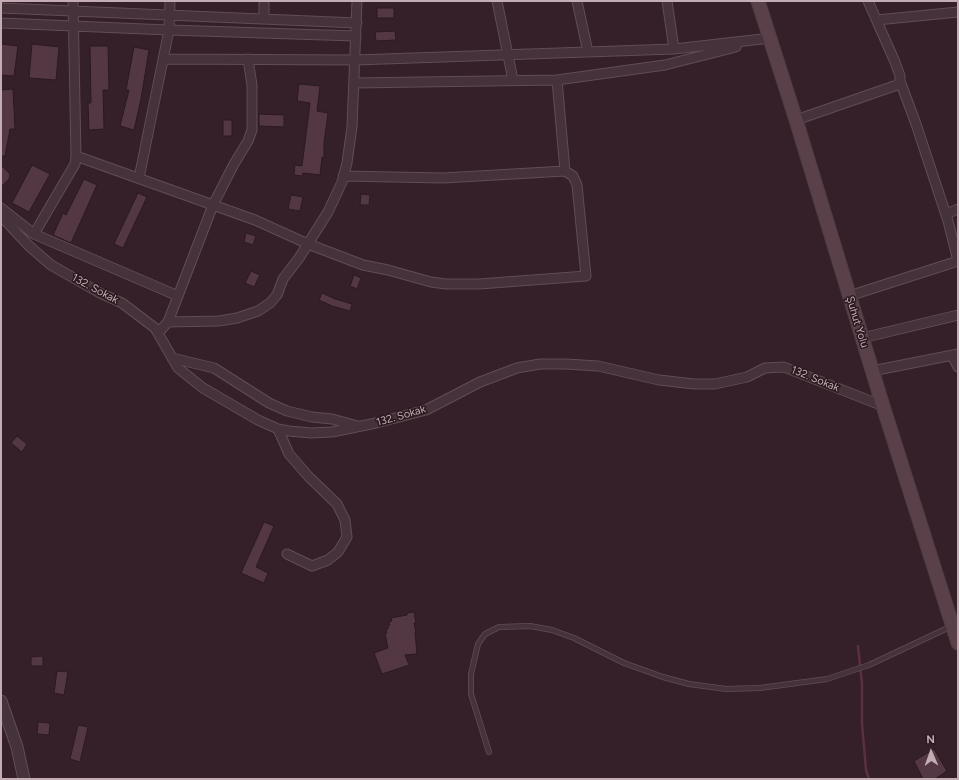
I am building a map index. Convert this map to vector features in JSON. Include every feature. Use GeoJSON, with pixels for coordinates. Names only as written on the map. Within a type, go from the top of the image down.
{"type":"FeatureCollection","features":[{"type":"Feature","properties":{"kind":"main road","name":"Şuhut Yolu"},"geometry":{"type":"LineString","coordinates":[[758,1],[796,120],[883,406],[955,624],[958,643]]}},
{"type":"Feature","properties":{"kind":"street"},"geometry":{"type":"LineString","coordinates":[[34,234],[75,164],[73,1]]}},
{"type":"Feature","properties":{"kind":"street"},"geometry":{"type":"LineString","coordinates":[[139,178],[169,30],[170,1]]}},
{"type":"Feature","properties":{"kind":"street"},"geometry":{"type":"LineString","coordinates":[[264,1],[264,19]]}},
{"type":"Feature","properties":{"kind":"street"},"geometry":{"type":"LineString","coordinates":[[168,322],[219,321],[237,318],[258,311],[270,303],[277,296],[283,279],[308,244],[328,212],[344,176],[352,127],[357,1]]}},
{"type":"Feature","properties":{"kind":"street"},"geometry":{"type":"LineString","coordinates":[[497,1],[513,80]]}},
{"type":"Feature","properties":{"kind":"street"},"geometry":{"type":"LineString","coordinates":[[577,1],[588,52]]}},
{"type":"Feature","properties":{"kind":"street"},"geometry":{"type":"LineString","coordinates":[[667,1],[674,50]]}},
{"type":"Feature","properties":{"kind":"street"},"geometry":{"type":"LineString","coordinates":[[849,296],[958,261],[946,214],[900,81],[900,76],[868,1]]}},
{"type":"Feature","properties":{"kind":"street"},"geometry":{"type":"LineString","coordinates":[[1,8],[357,23]]}},
{"type":"Feature","properties":{"kind":"street"},"geometry":{"type":"LineString","coordinates":[[877,20],[958,12]]}},
{"type":"Feature","properties":{"kind":"street"},"geometry":{"type":"LineString","coordinates":[[1,23],[356,36]]}},
{"type":"Feature","properties":{"kind":"street"},"geometry":{"type":"LineString","coordinates":[[163,59],[355,60],[674,50],[770,38]]}},
{"type":"Feature","properties":{"kind":"street"},"geometry":{"type":"LineString","coordinates":[[354,83],[556,80],[665,65],[770,38]]}},
{"type":"Feature","properties":{"kind":"street"},"geometry":{"type":"LineString","coordinates":[[158,332],[168,322],[213,205],[234,164],[248,141],[252,130],[253,92],[248,59]]}},
{"type":"Feature","properties":{"kind":"street"},"geometry":{"type":"LineString","coordinates":[[556,80],[565,171]]}},
{"type":"Feature","properties":{"kind":"street"},"geometry":{"type":"LineString","coordinates":[[796,120],[897,85],[900,81]]}},
{"type":"Feature","properties":{"kind":"street"},"geometry":{"type":"LineString","coordinates":[[76,156],[255,220],[308,244],[363,265],[388,270],[431,282],[446,284],[479,284],[586,276],[577,184],[573,176],[565,171],[443,178],[344,176]]}},
{"type":"Feature","properties":{"kind":"street"},"geometry":{"type":"LineString","coordinates":[[1,208],[34,234],[178,296]]}},
{"type":"Feature","properties":{"kind":"street"},"geometry":{"type":"LineString","coordinates":[[946,214],[958,209]]}},
{"type":"Feature","properties":{"kind":"street","name":"132. Sokak"},"geometry":{"type":"LineString","coordinates":[[1,216],[29,246],[51,264],[100,293],[122,303],[155,328],[178,368],[203,388],[258,420],[278,429],[311,433],[332,432],[363,426],[426,410],[480,382],[517,368],[540,364],[598,366],[659,380],[694,384],[716,384],[747,377],[766,368],[784,367],[883,406]]}},
{"type":"Feature","properties":{"kind":"street"},"geometry":{"type":"LineString","coordinates":[[862,338],[958,316]]}},
{"type":"Feature","properties":{"kind":"street"},"geometry":{"type":"LineString","coordinates":[[872,371],[955,354],[958,366]]}},
{"type":"Feature","properties":{"kind":"street"},"geometry":{"type":"LineString","coordinates":[[172,358],[214,368],[269,403],[287,411],[312,417],[332,419],[353,426],[363,426]]}},
{"type":"Feature","properties":{"kind":"street"},"geometry":{"type":"LineString","coordinates":[[278,429],[289,454],[308,476],[337,504],[345,520],[347,537],[338,552],[328,560],[312,566],[287,554]]}},
{"type":"Feature","properties":{"kind":"street"},"geometry":{"type":"LineString","coordinates":[[1,701],[17,747],[24,779]]}},
{"type":"Feature","properties":{"kind":"lane"},"geometry":{"type":"LineString","coordinates":[[489,752],[471,694],[471,674],[478,644],[485,634],[499,627],[530,626],[552,630],[574,638],[624,663],[663,677],[689,684],[726,689],[760,688],[827,679],[869,665],[955,624]]}},
{"type":"Feature","properties":{"kind":"building"},"geometry":{"type":"Polygon","coordinates":[[[377,8],[394,8],[394,18],[377,18],[377,8]]]}},
{"type":"Feature","properties":{"kind":"building"},"geometry":{"type":"Polygon","coordinates":[[[395,31],[396,40],[376,41],[375,32],[395,31]]]}},
{"type":"Feature","properties":{"kind":"building"},"geometry":{"type":"Polygon","coordinates":[[[1,44],[18,46],[14,76],[1,75],[1,44]]]}},
{"type":"Feature","properties":{"kind":"building"},"geometry":{"type":"Polygon","coordinates":[[[32,44],[59,47],[56,80],[29,78],[32,44]]]}},
{"type":"Feature","properties":{"kind":"building"},"geometry":{"type":"Polygon","coordinates":[[[90,46],[108,46],[109,90],[103,90],[104,129],[89,130],[88,103],[91,103],[90,46]]]}},
{"type":"Feature","properties":{"kind":"building"},"geometry":{"type":"Polygon","coordinates":[[[134,47],[149,50],[134,130],[120,126],[129,90],[126,90],[134,47]]]}},
{"type":"Feature","properties":{"kind":"building"},"geometry":{"type":"Polygon","coordinates":[[[299,84],[320,86],[317,111],[328,113],[324,143],[324,158],[322,157],[320,175],[303,173],[302,176],[294,175],[295,165],[302,166],[310,103],[297,101],[299,84]]]}},
{"type":"Feature","properties":{"kind":"building"},"geometry":{"type":"Polygon","coordinates":[[[13,89],[15,129],[10,129],[5,156],[1,156],[1,90],[13,89]]]}},
{"type":"Feature","properties":{"kind":"building"},"geometry":{"type":"Polygon","coordinates":[[[259,114],[284,115],[284,127],[259,126],[259,114]]]}},
{"type":"Feature","properties":{"kind":"building"},"geometry":{"type":"Polygon","coordinates":[[[223,120],[232,120],[232,136],[223,136],[223,120]]]}},
{"type":"Feature","properties":{"kind":"building"},"geometry":{"type":"Polygon","coordinates":[[[1,165],[10,174],[9,179],[1,187],[1,165]]]}},
{"type":"Feature","properties":{"kind":"building"},"geometry":{"type":"Polygon","coordinates":[[[32,165],[50,174],[29,212],[12,203],[32,165]]]}},
{"type":"Feature","properties":{"kind":"building"},"geometry":{"type":"Polygon","coordinates":[[[84,179],[97,185],[71,243],[53,235],[63,213],[66,215],[84,179]]]}},
{"type":"Feature","properties":{"kind":"building"},"geometry":{"type":"Polygon","coordinates":[[[138,193],[147,197],[123,248],[114,244],[138,193]]]}},
{"type":"Feature","properties":{"kind":"building"},"geometry":{"type":"Polygon","coordinates":[[[361,194],[370,195],[369,205],[360,205],[361,194]]]}},
{"type":"Feature","properties":{"kind":"building"},"geometry":{"type":"Polygon","coordinates":[[[291,195],[303,197],[300,211],[288,209],[291,195]]]}},
{"type":"Feature","properties":{"kind":"building"},"geometry":{"type":"Polygon","coordinates":[[[246,233],[256,236],[253,245],[244,242],[246,233]]]}},
{"type":"Feature","properties":{"kind":"building"},"geometry":{"type":"Polygon","coordinates":[[[251,271],[260,275],[254,287],[245,283],[251,271]]]}},
{"type":"Feature","properties":{"kind":"building"},"geometry":{"type":"Polygon","coordinates":[[[354,275],[361,278],[357,289],[350,286],[354,275]]]}},
{"type":"Feature","properties":{"kind":"building"},"geometry":{"type":"Polygon","coordinates":[[[322,293],[352,304],[350,311],[332,306],[319,300],[322,293]]]}},
{"type":"Feature","properties":{"kind":"building"},"geometry":{"type":"Polygon","coordinates":[[[17,436],[27,444],[22,452],[11,443],[17,436]]]}},
{"type":"Feature","properties":{"kind":"building"},"geometry":{"type":"Polygon","coordinates":[[[264,522],[274,526],[256,567],[268,573],[264,583],[241,573],[264,522]]]}},
{"type":"Feature","properties":{"kind":"building"},"geometry":{"type":"Polygon","coordinates":[[[414,612],[416,623],[414,623],[417,654],[405,655],[409,665],[382,674],[374,653],[388,648],[385,633],[387,633],[386,629],[388,629],[388,626],[390,625],[389,622],[392,621],[391,618],[414,612]]]}},
{"type":"Feature","properties":{"kind":"building"},"geometry":{"type":"Polygon","coordinates":[[[43,656],[43,666],[31,666],[31,657],[43,656]]]}},
{"type":"Feature","properties":{"kind":"building"},"geometry":{"type":"Polygon","coordinates":[[[57,671],[68,672],[64,695],[54,693],[57,671]]]}},
{"type":"Feature","properties":{"kind":"building"},"geometry":{"type":"Polygon","coordinates":[[[38,722],[50,723],[49,735],[37,734],[38,722]]]}},
{"type":"Feature","properties":{"kind":"building"},"geometry":{"type":"Polygon","coordinates":[[[78,725],[88,727],[80,762],[70,759],[78,725]]]}},
{"type":"Feature","properties":{"kind":"building"},"geometry":{"type":"Polygon","coordinates":[[[934,749],[947,771],[935,779],[923,779],[914,761],[934,749]]]}},
{"type":"Feature","properties":{"kind":"waterway"},"geometry":{"type":"LineString","coordinates":[[858,646],[862,684],[862,724],[866,770],[869,779]]}}]}
